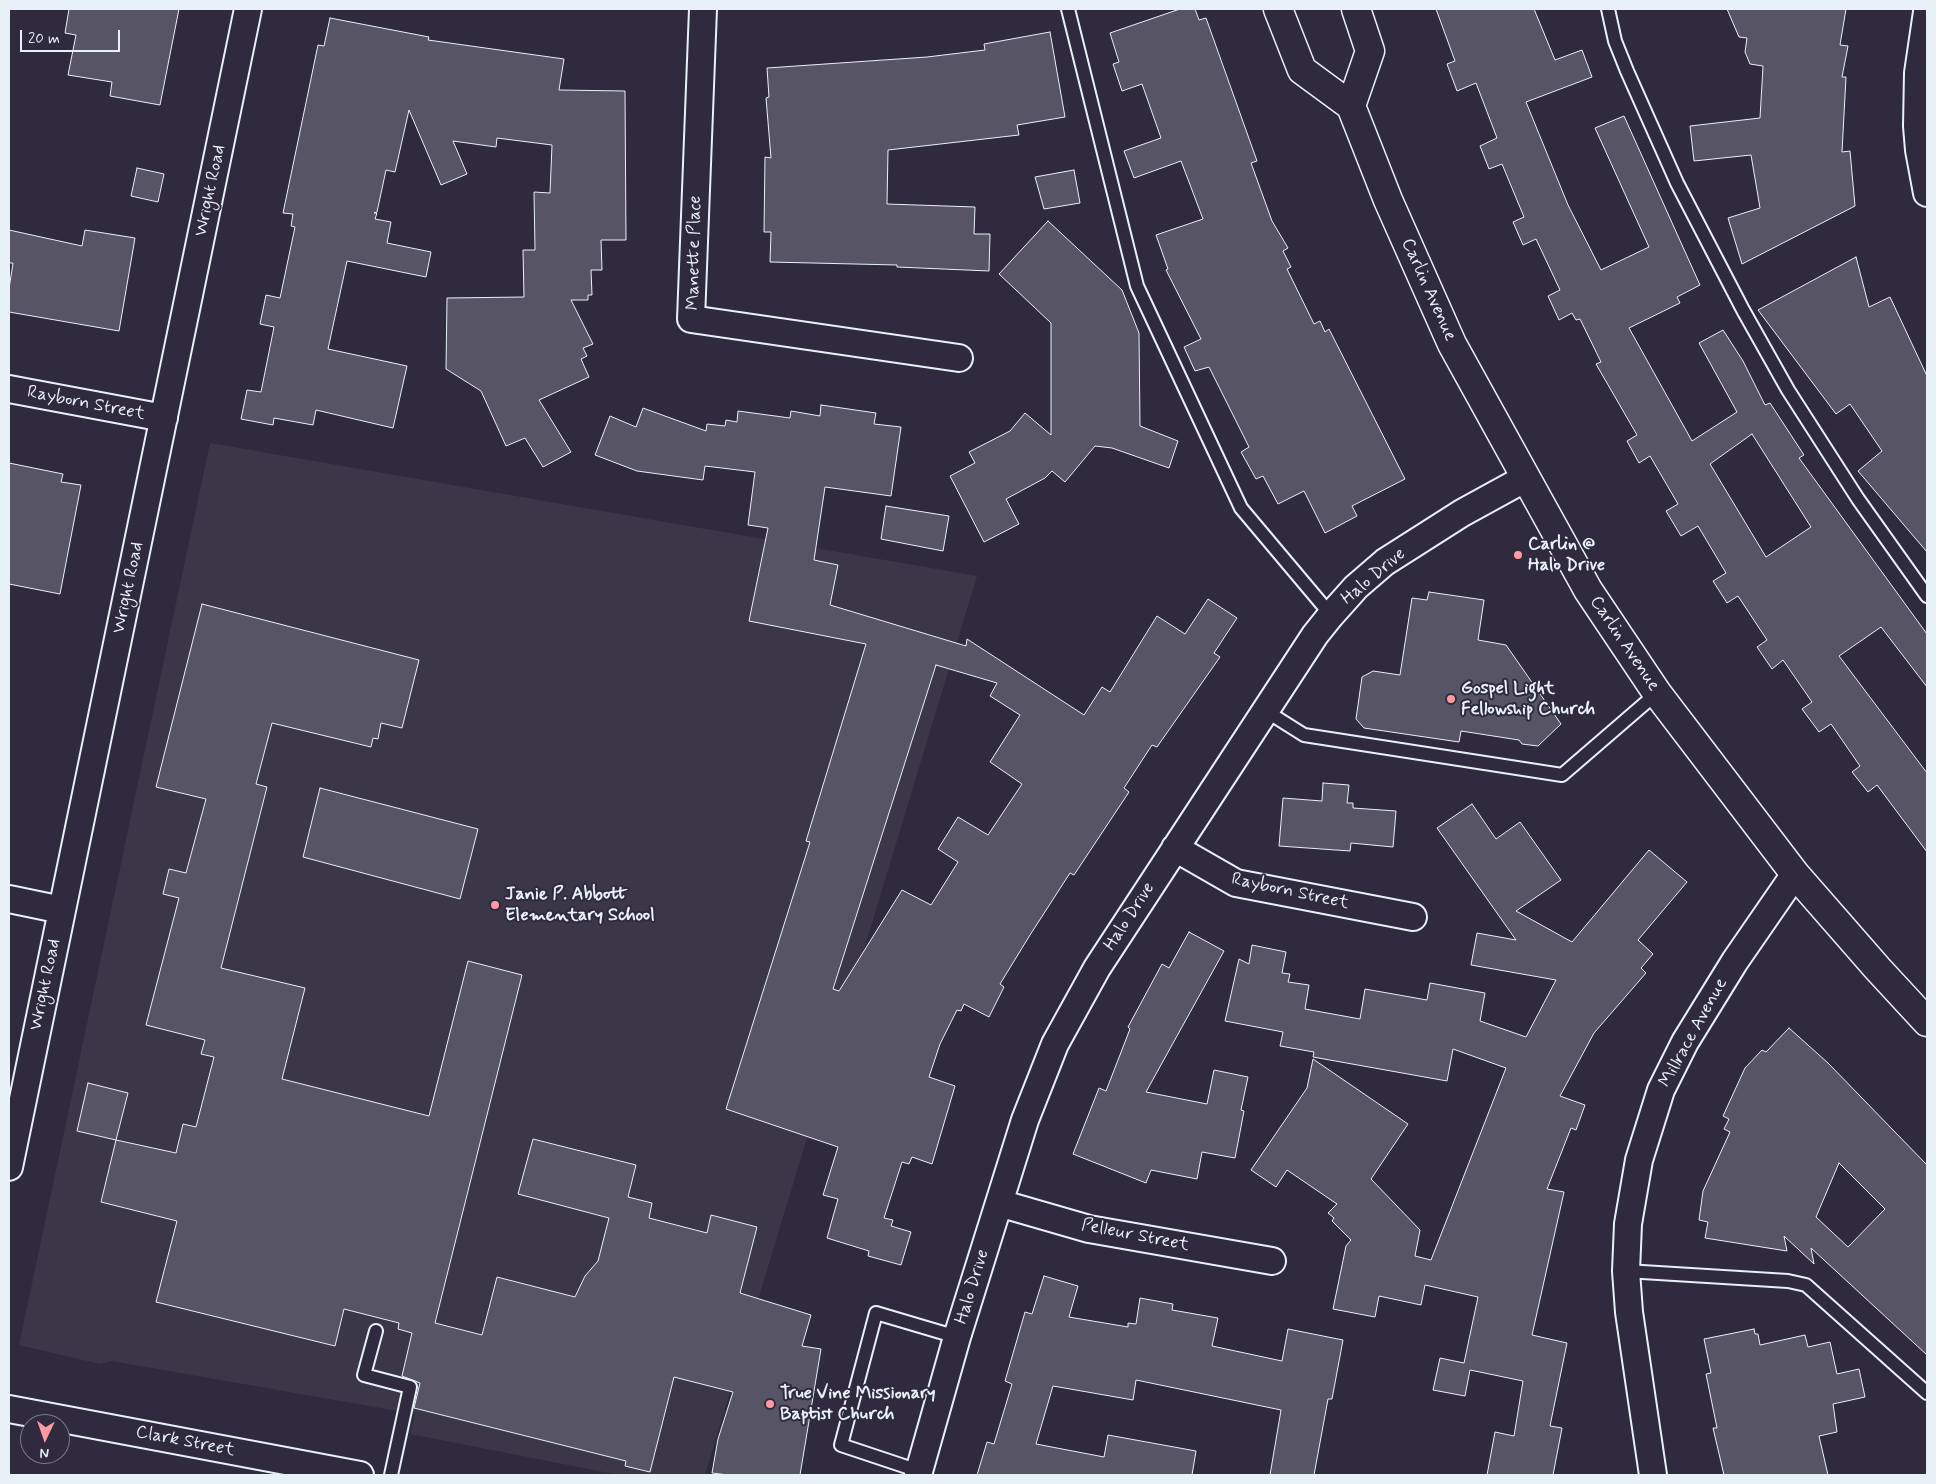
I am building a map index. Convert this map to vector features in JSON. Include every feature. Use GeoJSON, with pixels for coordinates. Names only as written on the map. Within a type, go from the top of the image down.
{"type":"FeatureCollection","features":[{"type":"Feature","properties":{"kind":"street","name":"Wright Road"},"geometry":{"type":"LineString","coordinates":[[9,1167],[248,9]]}},
{"type":"Feature","properties":{"kind":"street","name":"Manette Place"},"geometry":{"type":"LineString","coordinates":[[704,9],[691,319],[959,358]]}},
{"type":"Feature","properties":{"kind":"street"},"geometry":{"type":"LineString","coordinates":[[1278,9],[1302,70],[1351,106],[1370,51],[1356,9]]}},
{"type":"Feature","properties":{"kind":"street"},"geometry":{"type":"LineString","coordinates":[[1927,12],[1918,74],[1917,126],[1919,150],[1927,193]]}},
{"type":"Feature","properties":{"kind":"street","name":"Carlin Avenue"},"geometry":{"type":"LineString","coordinates":[[1351,106],[1429,294],[1452,344],[1524,479],[1588,590],[1657,694],[1795,874],[1927,1022]]}},
{"type":"Feature","properties":{"kind":"street","name":"Rayborn Street"},"geometry":{"type":"LineString","coordinates":[[9,389],[164,418]]}},
{"type":"Feature","properties":{"kind":"street","name":"Halo Drive"},"geometry":{"type":"LineString","coordinates":[[919,1473],[1025,1120],[1055,1044],[1097,968],[1330,615],[1356,587],[1385,562],[1462,514],[1524,479]]}},
{"type":"Feature","properties":{"kind":"street","name":"Rayborn Street"},"geometry":{"type":"LineString","coordinates":[[1175,848],[1236,883],[1413,917]]}},
{"type":"Feature","properties":{"kind":"street","name":"Millrace Avenue"},"geometry":{"type":"LineString","coordinates":[[1653,1475],[1629,1312],[1626,1271],[1628,1224],[1633,1186],[1661,1090],[1685,1042],[1735,961],[1795,874]]}},
{"type":"Feature","properties":{"kind":"street"},"geometry":{"type":"LineString","coordinates":[[9,899],[62,910]]}},
{"type":"Feature","properties":{"kind":"street","name":"Pelleur Street"},"geometry":{"type":"LineString","coordinates":[[999,1202],[1088,1229],[1272,1260]]}},
{"type":"Feature","properties":{"kind":"street","name":"Clark Street"},"geometry":{"type":"LineString","coordinates":[[9,1409],[360,1475]]}},
{"type":"Feature","properties":{"kind":"lane"},"geometry":{"type":"LineString","coordinates":[[1068,9],[1137,286],[1241,508],[1330,615]]}},
{"type":"Feature","properties":{"kind":"lane"},"geometry":{"type":"LineString","coordinates":[[1608,9],[1615,41],[1627,71],[1677,183],[1742,310],[1788,390],[1858,499],[1927,596]]}},
{"type":"Feature","properties":{"kind":"lane"},"geometry":{"type":"LineString","coordinates":[[1266,711],[1304,735],[1562,775],[1657,694]]}},
{"type":"Feature","properties":{"kind":"lane"},"geometry":{"type":"LineString","coordinates":[[1626,1271],[1788,1282],[1806,1285],[1927,1393]]}},
{"type":"Feature","properties":{"kind":"lane"},"geometry":{"type":"LineString","coordinates":[[919,1473],[841,1445],[876,1313],[958,1338]]}},
{"type":"Feature","properties":{"kind":"lane"},"geometry":{"type":"LineString","coordinates":[[376,1331],[364,1376],[410,1387],[391,1475]]}},
{"type":"Feature","properties":{"kind":"shaded area","name":"Janie P. Abbott Elementary School"},"geometry":{"type":"Polygon","coordinates":[[[210,443],[977,576],[705,1475],[619,1475],[410,1434],[415,1414],[112,1361],[100,1364],[19,1345],[210,443]]]}},
{"type":"Feature","properties":{"kind":"building"},"geometry":{"type":"Polygon","coordinates":[[[69,9],[179,9],[160,105],[110,96],[112,82],[68,75],[76,35],[65,33],[69,9]]]}},
{"type":"Feature","properties":{"kind":"building"},"geometry":{"type":"Polygon","coordinates":[[[1180,9],[1195,9],[1199,20],[1206,18],[1257,161],[1251,163],[1272,221],[1288,248],[1283,251],[1291,267],[1287,269],[1314,324],[1320,321],[1325,332],[1329,329],[1405,479],[1352,506],[1357,516],[1325,533],[1304,491],[1278,504],[1263,476],[1256,479],[1241,452],[1249,447],[1209,367],[1195,371],[1184,347],[1201,339],[1166,270],[1168,269],[1156,235],[1203,219],[1181,161],[1134,178],[1124,151],[1161,138],[1142,84],[1122,91],[1113,64],[1119,62],[1110,33],[1180,9]]]}},
{"type":"Feature","properties":{"kind":"building"},"geometry":{"type":"Polygon","coordinates":[[[1436,9],[1534,9],[1555,60],[1582,50],[1592,77],[1526,102],[1568,205],[1601,270],[1649,247],[1595,128],[1624,116],[1700,285],[1677,297],[1680,303],[1629,328],[1692,441],[1737,412],[1699,343],[1723,330],[1743,361],[1765,405],[1770,403],[1804,455],[1799,458],[1927,634],[1927,687],[1881,627],[1839,656],[1927,773],[1927,852],[1877,785],[1868,792],[1852,772],[1860,766],[1831,724],[1819,732],[1802,709],[1812,702],[1783,660],[1772,669],[1757,647],[1767,640],[1738,596],[1727,603],[1713,581],[1726,573],[1698,526],[1681,536],[1666,511],[1678,504],[1650,456],[1639,463],[1627,441],[1637,435],[1596,364],[1601,362],[1580,319],[1576,320],[1572,313],[1559,320],[1548,296],[1560,290],[1536,239],[1523,245],[1513,222],[1524,217],[1502,164],[1489,169],[1480,146],[1497,138],[1476,83],[1457,91],[1447,64],[1455,61],[1436,9]],[[1752,434],[1710,464],[1766,557],[1811,527],[1752,434]]]}},
{"type":"Feature","properties":{"kind":"building"},"geometry":{"type":"Polygon","coordinates":[[[1727,9],[1846,9],[1840,45],[1848,46],[1842,77],[1846,77],[1842,152],[1850,151],[1855,206],[1742,264],[1728,218],[1760,208],[1751,155],[1694,161],[1690,126],[1760,118],[1763,66],[1750,64],[1745,52],[1747,38],[1739,37],[1727,9]]]}},
{"type":"Feature","properties":{"kind":"building"},"geometry":{"type":"Polygon","coordinates":[[[330,18],[429,37],[428,40],[564,59],[559,90],[625,91],[626,240],[601,240],[602,270],[591,270],[592,295],[588,295],[588,300],[571,300],[593,344],[583,348],[587,356],[581,359],[589,377],[539,400],[571,452],[543,467],[525,438],[506,446],[481,391],[446,369],[447,298],[524,297],[523,250],[535,250],[534,192],[550,193],[552,145],[497,138],[496,147],[453,141],[467,174],[441,185],[409,110],[395,172],[386,170],[377,212],[374,213],[377,213],[375,219],[391,222],[387,243],[431,252],[426,277],[347,261],[328,349],[407,366],[393,428],[316,410],[313,425],[274,418],[273,425],[241,419],[247,390],[261,392],[274,327],[260,324],[266,295],[280,298],[295,227],[291,226],[293,214],[283,213],[318,45],[324,46],[330,18]]]}},
{"type":"Feature","properties":{"kind":"building"},"geometry":{"type":"Polygon","coordinates":[[[1050,32],[1065,117],[1017,125],[1019,135],[888,150],[887,204],[975,207],[974,234],[990,234],[989,271],[897,267],[897,265],[770,262],[771,232],[764,232],[765,157],[771,158],[766,98],[769,97],[767,68],[927,57],[985,50],[984,44],[1050,32]]]}},
{"type":"Feature","properties":{"kind":"building"},"geometry":{"type":"Polygon","coordinates":[[[137,168],[164,174],[158,202],[131,196],[137,168]]]}},
{"type":"Feature","properties":{"kind":"building"},"geometry":{"type":"Polygon","coordinates":[[[1074,170],[1080,203],[1044,209],[1035,177],[1074,170]]]}},
{"type":"Feature","properties":{"kind":"building"},"geometry":{"type":"Polygon","coordinates":[[[1048,221],[1122,290],[1139,333],[1140,426],[1178,441],[1169,468],[1112,448],[1095,446],[1065,482],[1052,471],[1045,478],[1006,499],[1019,524],[984,542],[950,476],[975,463],[969,452],[1010,431],[1025,413],[1051,435],[1051,323],[999,274],[1048,221]]]}},
{"type":"Feature","properties":{"kind":"building"},"geometry":{"type":"Polygon","coordinates":[[[9,230],[82,246],[85,230],[135,238],[119,331],[9,312],[9,289],[13,263],[9,263],[9,230]]]}},
{"type":"Feature","properties":{"kind":"building"},"geometry":{"type":"Polygon","coordinates":[[[1856,257],[1869,307],[1890,297],[1927,376],[1927,552],[1858,471],[1882,451],[1850,404],[1836,414],[1758,310],[1856,257]]]}},
{"type":"Feature","properties":{"kind":"building"},"geometry":{"type":"Polygon","coordinates":[[[821,405],[876,413],[874,424],[901,427],[891,496],[825,487],[814,560],[838,565],[830,605],[966,646],[967,639],[1084,715],[1102,687],[1110,692],[1157,616],[1185,634],[1208,599],[1237,618],[1214,653],[1220,657],[1157,747],[1152,745],[1124,788],[1129,792],[1074,875],[1070,873],[1030,935],[1000,984],[1004,987],[989,1017],[964,1004],[961,1011],[957,1010],[940,1044],[929,1077],[955,1086],[932,1164],[912,1157],[909,1164],[902,1162],[884,1218],[893,1220],[891,1226],[911,1232],[901,1265],[868,1256],[869,1251],[827,1238],[838,1199],[823,1195],[838,1147],[726,1109],[810,842],[806,841],[866,644],[749,621],[768,528],[748,525],[755,472],[705,466],[703,480],[637,471],[595,455],[610,416],[636,427],[643,408],[706,431],[707,424],[725,426],[726,420],[737,422],[738,411],[790,418],[791,411],[820,416],[821,405]],[[936,665],[833,989],[839,991],[902,890],[931,905],[958,862],[938,849],[958,817],[988,835],[1022,784],[990,762],[1020,715],[990,696],[997,683],[936,665]]]}},
{"type":"Feature","properties":{"kind":"building"},"geometry":{"type":"Polygon","coordinates":[[[9,463],[63,474],[61,482],[81,485],[60,594],[9,584],[9,463]]]}},
{"type":"Feature","properties":{"kind":"building"},"geometry":{"type":"Polygon","coordinates":[[[886,506],[949,516],[943,551],[881,539],[886,506]]]}},
{"type":"Feature","properties":{"kind":"building","name":"Gospel Light Fellowship Church"},"geometry":{"type":"Polygon","coordinates":[[[1429,592],[1484,600],[1478,640],[1506,645],[1561,724],[1538,746],[1522,744],[1519,740],[1461,731],[1459,742],[1364,728],[1356,719],[1362,677],[1373,671],[1400,675],[1412,598],[1427,600],[1429,592]]]}},
{"type":"Feature","properties":{"kind":"building"},"geometry":{"type":"Polygon","coordinates":[[[202,604],[419,660],[402,728],[381,723],[378,739],[373,738],[371,747],[272,723],[256,784],[267,787],[221,968],[305,988],[282,1079],[429,1116],[468,961],[522,975],[435,1323],[482,1335],[497,1277],[575,1297],[585,1276],[598,1261],[609,1218],[518,1194],[533,1139],[636,1165],[628,1197],[652,1203],[649,1218],[707,1233],[711,1215],[757,1227],[740,1293],[811,1315],[802,1346],[821,1349],[800,1475],[728,1475],[712,1473],[718,1439],[733,1392],[674,1377],[650,1472],[625,1466],[626,1461],[414,1408],[420,1383],[402,1376],[412,1333],[398,1329],[399,1323],[344,1309],[335,1346],[156,1302],[177,1221],[101,1202],[116,1140],[176,1153],[183,1124],[196,1127],[214,1057],[201,1054],[205,1040],[146,1025],[179,898],[163,894],[169,869],[186,873],[206,799],[156,787],[202,604]]]}},
{"type":"Feature","properties":{"kind":"building"},"geometry":{"type":"Polygon","coordinates":[[[1323,783],[1349,785],[1347,803],[1353,803],[1353,808],[1396,811],[1393,847],[1351,843],[1350,851],[1279,846],[1283,798],[1322,801],[1323,783]]]}},
{"type":"Feature","properties":{"kind":"building"},"geometry":{"type":"Polygon","coordinates":[[[320,788],[478,829],[460,899],[303,857],[320,788]]]}},
{"type":"Feature","properties":{"kind":"building"},"geometry":{"type":"Polygon","coordinates":[[[1472,804],[1496,839],[1520,822],[1561,880],[1516,911],[1572,942],[1649,850],[1687,882],[1638,940],[1653,954],[1641,968],[1646,973],[1594,1033],[1560,1096],[1585,1105],[1576,1130],[1571,1128],[1547,1189],[1564,1192],[1532,1335],[1567,1343],[1550,1426],[1562,1428],[1553,1475],[1487,1475],[1495,1432],[1514,1436],[1523,1381],[1470,1370],[1465,1396],[1433,1390],[1440,1358],[1464,1363],[1478,1297],[1425,1285],[1421,1305],[1379,1296],[1375,1317],[1333,1309],[1346,1246],[1351,1240],[1332,1221],[1334,1218],[1328,1213],[1337,1204],[1287,1170],[1276,1187],[1251,1170],[1307,1088],[1313,1059],[1408,1124],[1371,1179],[1420,1230],[1415,1256],[1431,1260],[1506,1068],[1453,1049],[1447,1081],[1313,1057],[1314,1052],[1280,1046],[1283,1032],[1225,1021],[1239,959],[1249,964],[1252,945],[1286,952],[1282,973],[1290,974],[1288,982],[1309,985],[1305,1009],[1360,1019],[1365,989],[1427,1000],[1430,983],[1485,993],[1480,1021],[1526,1037],[1556,980],[1471,965],[1477,933],[1516,940],[1437,828],[1472,804]]]}},
{"type":"Feature","properties":{"kind":"building"},"geometry":{"type":"Polygon","coordinates":[[[1189,932],[1224,951],[1146,1092],[1207,1104],[1214,1070],[1248,1077],[1241,1110],[1244,1111],[1235,1158],[1202,1152],[1197,1179],[1151,1170],[1146,1183],[1073,1154],[1099,1088],[1106,1091],[1130,1029],[1128,1027],[1162,964],[1169,968],[1189,932]]]}},
{"type":"Feature","properties":{"kind":"building"},"geometry":{"type":"Polygon","coordinates":[[[1789,1028],[1828,1063],[1927,1165],[1927,1355],[1811,1248],[1814,1264],[1784,1236],[1787,1251],[1705,1238],[1708,1222],[1699,1220],[1703,1191],[1730,1132],[1724,1129],[1729,1119],[1723,1116],[1745,1068],[1762,1050],[1766,1052],[1789,1028]],[[1839,1163],[1816,1217],[1848,1247],[1885,1209],[1839,1163]]]}},
{"type":"Feature","properties":{"kind":"building"},"geometry":{"type":"Polygon","coordinates":[[[88,1083],[128,1093],[116,1140],[77,1131],[88,1083]]]}},
{"type":"Feature","properties":{"kind":"building"},"geometry":{"type":"Polygon","coordinates":[[[1044,1276],[1078,1286],[1069,1317],[1128,1327],[1128,1323],[1136,1324],[1140,1298],[1173,1304],[1172,1310],[1218,1318],[1212,1346],[1282,1361],[1288,1329],[1343,1340],[1332,1399],[1328,1399],[1314,1475],[1270,1475],[1281,1410],[1136,1380],[1133,1400],[1053,1386],[1036,1444],[1104,1457],[1108,1435],[1196,1451],[1192,1475],[977,1475],[987,1442],[994,1444],[1012,1384],[1005,1381],[1025,1312],[1032,1314],[1044,1276]]]}},
{"type":"Feature","properties":{"kind":"building"},"geometry":{"type":"Polygon","coordinates":[[[1754,1329],[1755,1334],[1758,1334],[1760,1345],[1805,1335],[1808,1347],[1830,1342],[1837,1374],[1859,1369],[1865,1397],[1833,1404],[1837,1432],[1819,1436],[1828,1475],[1724,1475],[1713,1428],[1717,1428],[1706,1374],[1711,1373],[1704,1339],[1754,1329]]]}},
{"type":"Feature","properties":{"kind":"place","name":"Carlin @ Halo Drive"},"geometry":{"type":"Point","coordinates":[1518,555]}},
{"type":"Feature","properties":{"kind":"place","name":"Gospel Light Fellowship Church"},"geometry":{"type":"Point","coordinates":[1451,699]}},
{"type":"Feature","properties":{"kind":"place","name":"Janie P. Abbott Elementary School"},"geometry":{"type":"Point","coordinates":[495,905]}},
{"type":"Feature","properties":{"kind":"place","name":"True Vine Missionary Baptist Church"},"geometry":{"type":"Point","coordinates":[770,1404]}}]}
